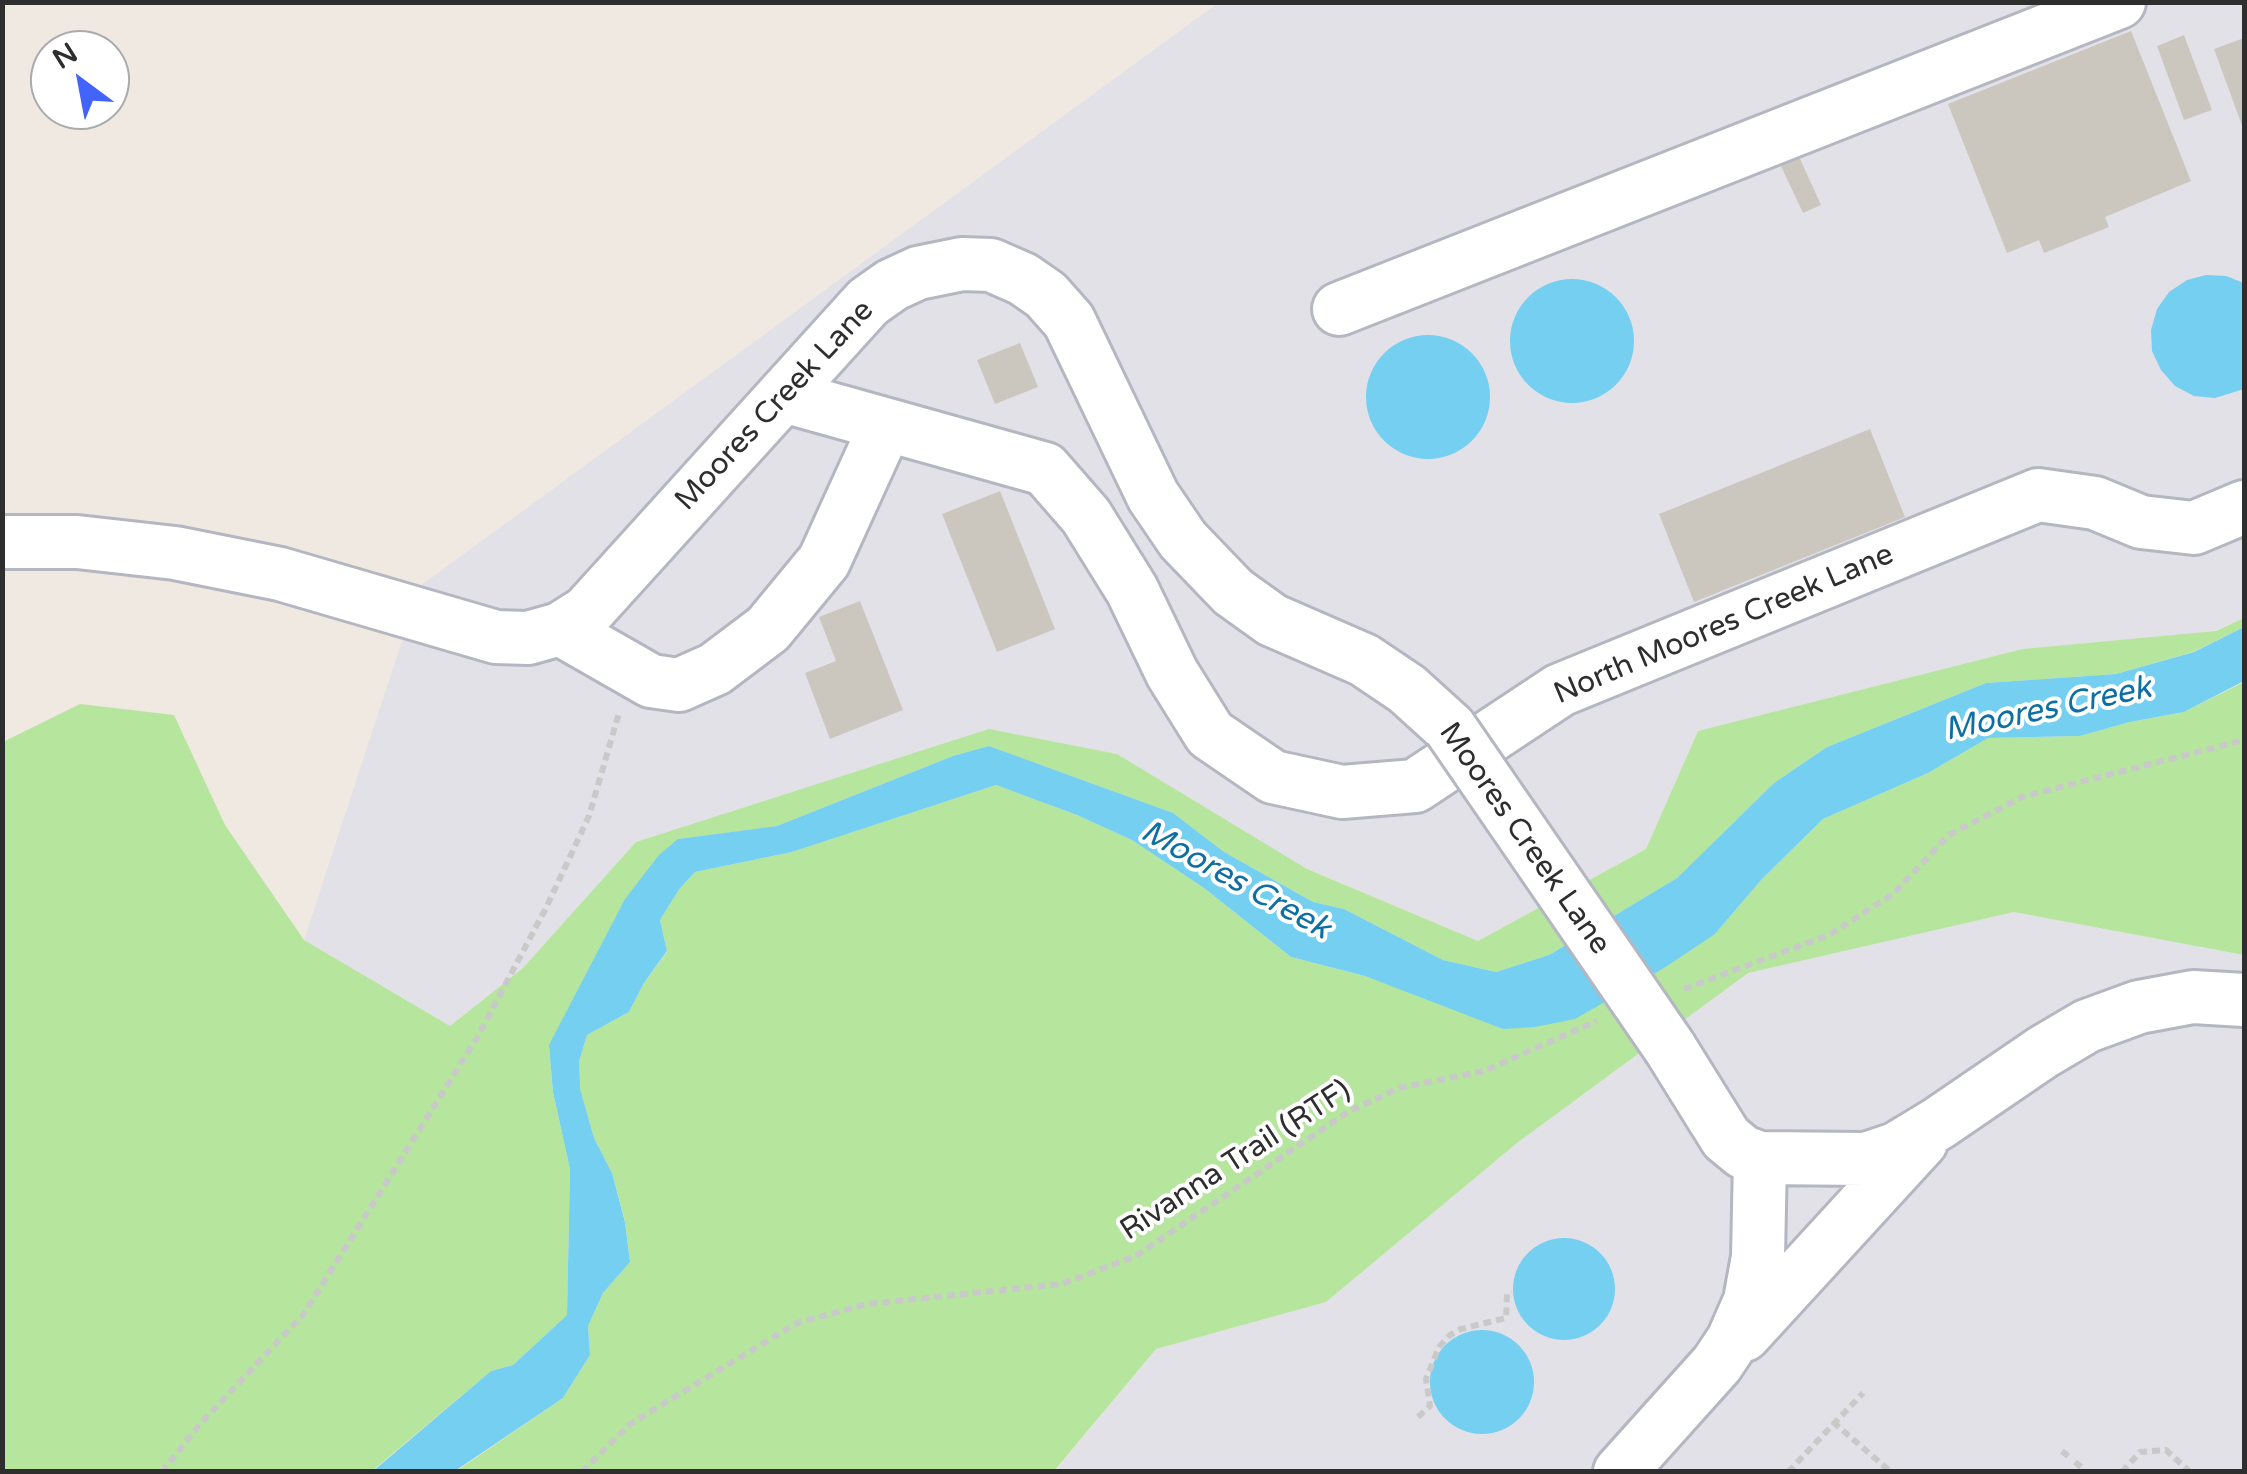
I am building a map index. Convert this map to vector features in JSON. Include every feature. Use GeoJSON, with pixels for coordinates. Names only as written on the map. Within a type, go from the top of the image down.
{"type":"FeatureCollection","features":[{"type":"Feature","properties":{"kind":"lane"},"geometry":{"type":"LineString","coordinates":[[1339,309],[2119,2]]}},
{"type":"Feature","properties":{"kind":"lane","name":"Moores Creek Lane"},"geometry":{"type":"LineString","coordinates":[[2,542],[77,542],[175,553],[280,574],[496,637],[528,638],[560,629],[587,612],[868,302],[918,272],[962,264],[991,266],[1023,279],[1046,295],[1069,321],[1153,496],[1196,553],[1233,592],[1272,620],[1364,660],[1408,689],[1450,728],[1670,1048],[1726,1138],[1743,1152],[1760,1158]]}},
{"type":"Feature","properties":{"kind":"lane","name":"North Moores Creek Lane"},"geometry":{"type":"LineString","coordinates":[[784,396],[1045,469],[1086,516],[1123,575],[1172,673],[1210,734],[1273,777],[1342,792],[1415,786],[1560,690],[2038,495],[2096,503],[2141,522],[2194,528],[2244,507]]}},
{"type":"Feature","properties":{"kind":"lane"},"geometry":{"type":"LineString","coordinates":[[560,629],[651,681],[679,686],[715,669],[768,630],[824,561],[886,424]]}},
{"type":"Feature","properties":{"kind":"lane"},"geometry":{"type":"LineString","coordinates":[[1717,1364],[1734,1340],[1750,1301],[1758,1257],[1760,1158],[1866,1160],[1896,1149],[1940,1123],[2087,1026],[2139,1007],[2194,997],[2244,1000]]}},
{"type":"Feature","properties":{"kind":"lane"},"geometry":{"type":"LineString","coordinates":[[1620,1472],[1940,1123]]}},
{"type":"Feature","properties":{"kind":"path"},"geometry":{"type":"LineString","coordinates":[[162,1472],[199,1426],[303,1314],[476,1038],[548,906],[589,816],[632,669]]}},
{"type":"Feature","properties":{"kind":"path"},"geometry":{"type":"LineString","coordinates":[[1670,994],[1829,935],[1893,894],[1949,835],[2022,797],[2244,740]]}},
{"type":"Feature","properties":{"kind":"path","name":"Rivanna Trail (RTF)"},"geometry":{"type":"LineString","coordinates":[[582,1472],[630,1424],[797,1323],[867,1304],[1060,1284],[1136,1256],[1348,1112],[1398,1088],[1484,1071],[1600,1020]]}},
{"type":"Feature","properties":{"kind":"path"},"geometry":{"type":"LineString","coordinates":[[1418,1418],[1430,1406],[1426,1379],[1439,1347],[1450,1335],[1506,1318],[1507,1294],[1512,1293]]}},
{"type":"Feature","properties":{"kind":"path"},"geometry":{"type":"LineString","coordinates":[[1788,1472],[1863,1393]]}},
{"type":"Feature","properties":{"kind":"path"},"geometry":{"type":"LineString","coordinates":[[1833,1422],[1891,1472]]}},
{"type":"Feature","properties":{"kind":"path"},"geometry":{"type":"LineString","coordinates":[[2062,1450],[2075,1462]]}},
{"type":"Feature","properties":{"kind":"path"},"geometry":{"type":"LineString","coordinates":[[2122,1472],[2140,1452],[2166,1450],[2190,1472]]}},
{"type":"Feature","properties":{"kind":"shaded area"},"geometry":{"type":"Polygon","coordinates":[[[1218,3],[2244,3],[2244,618],[2216,630],[1698,731],[1646,849],[1478,941],[1307,869],[636,842],[523,968],[450,1026],[304,940],[420,586],[1218,3]]]}},
{"type":"Feature","properties":{"kind":"shaded area"},"geometry":{"type":"Polygon","coordinates":[[[2014,912],[2244,955],[2244,1471],[1054,1472],[1156,1349],[1326,1302],[1517,1143],[1747,973],[2014,912]]]}},
{"type":"Feature","properties":{"kind":"green space"},"geometry":{"type":"Polygon","coordinates":[[[2244,618],[2244,627],[2193,652],[2116,674],[1986,683],[1827,747],[1774,783],[1677,878],[1549,955],[1496,972],[1443,960],[1344,909],[1313,902],[1224,852],[1173,813],[989,746],[953,756],[777,826],[678,839],[549,1045],[553,1092],[570,1169],[567,1315],[513,1365],[491,1371],[372,1471],[3,1472],[3,742],[80,704],[174,715],[225,825],[304,940],[450,1026],[523,968],[636,842],[989,729],[1117,754],[1307,869],[1478,941],[1646,849],[1698,731],[2023,649],[2216,631],[2244,618]]]}},
{"type":"Feature","properties":{"kind":"green space"},"geometry":{"type":"Polygon","coordinates":[[[2244,682],[2244,955],[2014,912],[1748,973],[1517,1143],[1326,1302],[1156,1349],[1054,1471],[455,1472],[563,1398],[590,1355],[588,1326],[603,1293],[630,1262],[625,1221],[612,1173],[594,1138],[579,1089],[579,1062],[587,1035],[629,1012],[667,952],[660,920],[695,872],[792,852],[996,785],[1132,840],[1204,888],[1291,957],[1365,976],[1423,997],[1715,934],[1762,879],[1823,819],[1928,773],[1988,738],[2080,736],[2184,712],[2244,682]]]}},
{"type":"Feature","properties":{"kind":"water"},"geometry":{"type":"Polygon","coordinates":[[[2206,275],[2226,276],[2244,283],[2244,389],[2215,398],[2194,396],[2175,386],[2152,351],[2151,330],[2157,309],[2169,292],[2187,280],[2206,275]]]}},
{"type":"Feature","properties":{"kind":"water"},"geometry":{"type":"Polygon","coordinates":[[[1572,279],[1596,284],[1616,297],[1629,317],[1634,341],[1629,365],[1616,385],[1596,398],[1572,403],[1548,398],[1528,385],[1515,365],[1510,341],[1515,317],[1528,297],[1548,284],[1572,279]]]}},
{"type":"Feature","properties":{"kind":"water"},"geometry":{"type":"Polygon","coordinates":[[[1428,335],[1452,340],[1472,353],[1485,373],[1490,397],[1485,421],[1472,441],[1452,454],[1428,459],[1404,454],[1384,441],[1371,421],[1366,397],[1371,373],[1384,353],[1404,340],[1428,335]]]}},
{"type":"Feature","properties":{"kind":"water","name":"Moores Creek"},"geometry":{"type":"Polygon","coordinates":[[[2244,627],[2244,681],[2184,712],[2080,736],[1988,738],[1928,773],[1823,819],[1762,879],[1715,934],[1575,1019],[1535,1027],[1503,1029],[1365,976],[1291,957],[1204,888],[1132,840],[996,785],[792,852],[695,872],[660,920],[667,951],[629,1012],[587,1035],[579,1062],[580,1089],[594,1138],[612,1173],[625,1222],[630,1262],[603,1293],[588,1326],[590,1355],[563,1398],[455,1471],[372,1472],[491,1371],[513,1365],[567,1315],[570,1169],[553,1092],[549,1045],[625,899],[659,855],[678,839],[777,826],[953,756],[989,746],[1173,813],[1224,852],[1313,902],[1344,909],[1443,960],[1496,972],[1549,955],[1677,878],[1774,783],[1827,747],[1986,683],[2116,674],[2194,652],[2244,627]]]}},
{"type":"Feature","properties":{"kind":"water"},"geometry":{"type":"Polygon","coordinates":[[[1554,1238],[1574,1238],[1593,1246],[1607,1260],[1615,1289],[1612,1309],[1593,1332],[1574,1340],[1554,1340],[1535,1332],[1521,1318],[1513,1299],[1513,1279],[1521,1260],[1535,1246],[1554,1238]]]}},
{"type":"Feature","properties":{"kind":"water"},"geometry":{"type":"Polygon","coordinates":[[[1482,1330],[1502,1334],[1519,1345],[1530,1362],[1534,1382],[1530,1402],[1519,1419],[1502,1430],[1482,1434],[1462,1430],[1445,1419],[1434,1402],[1430,1382],[1434,1362],[1445,1345],[1462,1334],[1482,1330]]]}},
{"type":"Feature","properties":{"kind":"building"},"geometry":{"type":"Polygon","coordinates":[[[2131,31],[2191,181],[2105,217],[2109,227],[2044,253],[2039,240],[2007,253],[1948,104],[2131,31]]]}},
{"type":"Feature","properties":{"kind":"building"},"geometry":{"type":"Polygon","coordinates":[[[2184,35],[2212,110],[2184,120],[2157,46],[2184,35]]]}},
{"type":"Feature","properties":{"kind":"building"},"geometry":{"type":"Polygon","coordinates":[[[2244,38],[2244,131],[2214,49],[2244,38]]]}},
{"type":"Feature","properties":{"kind":"building"},"geometry":{"type":"Polygon","coordinates":[[[1791,139],[1821,205],[1803,213],[1772,147],[1791,139]]]}},
{"type":"Feature","properties":{"kind":"building"},"geometry":{"type":"Polygon","coordinates":[[[1020,343],[1038,387],[995,404],[977,360],[1020,343]]]}},
{"type":"Feature","properties":{"kind":"building"},"geometry":{"type":"Polygon","coordinates":[[[1870,429],[1905,517],[1694,602],[1659,514],[1870,429]]]}},
{"type":"Feature","properties":{"kind":"building"},"geometry":{"type":"Polygon","coordinates":[[[1000,491],[1055,629],[997,652],[942,514],[1000,491]]]}},
{"type":"Feature","properties":{"kind":"building"},"geometry":{"type":"Polygon","coordinates":[[[860,601],[903,710],[830,739],[805,673],[836,661],[819,617],[860,601]]]}}]}
